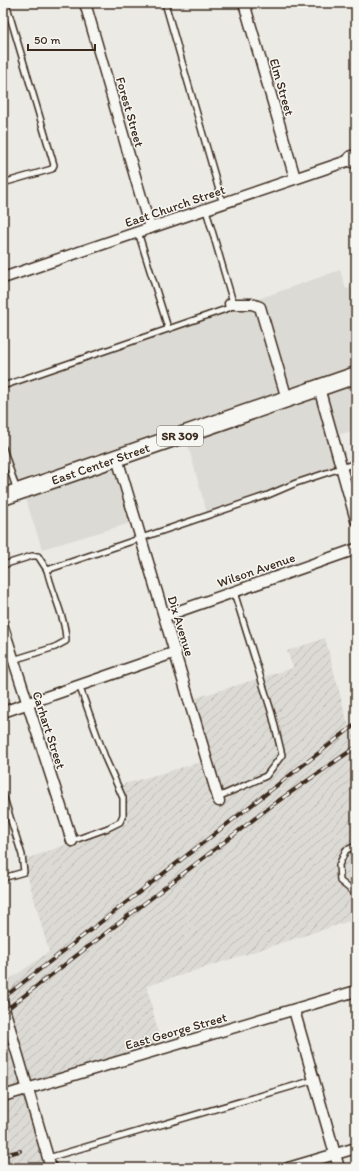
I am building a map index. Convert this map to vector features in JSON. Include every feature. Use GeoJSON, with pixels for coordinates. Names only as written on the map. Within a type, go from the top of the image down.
{"type":"FeatureCollection","features":[{"type":"Feature","properties":{"kind":"main road","name":"East Center Street"},"geometry":{"type":"LineString","coordinates":[[10,494],[356,375]]}},
{"type":"Feature","properties":{"kind":"street","name":"Forest Street"},"geometry":{"type":"LineString","coordinates":[[85,3],[150,228]]}},
{"type":"Feature","properties":{"kind":"street","name":"Elm Street"},"geometry":{"type":"LineString","coordinates":[[244,3],[295,178]]}},
{"type":"Feature","properties":{"kind":"street","name":"East Church Street"},"geometry":{"type":"LineString","coordinates":[[3,278],[206,210],[295,178],[355,159]]}},
{"type":"Feature","properties":{"kind":"street"},"geometry":{"type":"LineString","coordinates":[[230,304],[252,304],[260,307],[287,399]]}},
{"type":"Feature","properties":{"kind":"street"},"geometry":{"type":"LineString","coordinates":[[319,388],[356,520]]}},
{"type":"Feature","properties":{"kind":"street","name":"Dix Avenue"},"geometry":{"type":"LineString","coordinates":[[116,458],[176,652],[219,799]]}},
{"type":"Feature","properties":{"kind":"street","name":"Wilson Avenue"},"geometry":{"type":"LineString","coordinates":[[165,616],[356,549]]}},
{"type":"Feature","properties":{"kind":"street","name":"Carhart Street"},"geometry":{"type":"LineString","coordinates":[[3,627],[72,840]]}},
{"type":"Feature","properties":{"kind":"street"},"geometry":{"type":"LineString","coordinates":[[3,712],[176,652]]}},
{"type":"Feature","properties":{"kind":"street","name":"East George Street"},"geometry":{"type":"LineString","coordinates":[[3,1096],[356,991]]}},
{"type":"Feature","properties":{"kind":"street"},"geometry":{"type":"LineString","coordinates":[[3,1005],[49,1163]]}},
{"type":"Feature","properties":{"kind":"street"},"geometry":{"type":"LineString","coordinates":[[294,1010],[339,1168]]}},
{"type":"Feature","properties":{"kind":"street"},"geometry":{"type":"LineString","coordinates":[[288,1168],[356,1148]]}},
{"type":"Feature","properties":{"kind":"lane"},"geometry":{"type":"LineString","coordinates":[[3,183],[52,169],[54,165],[6,3]]}},
{"type":"Feature","properties":{"kind":"lane"},"geometry":{"type":"LineString","coordinates":[[165,3],[223,204]]}},
{"type":"Feature","properties":{"kind":"lane"},"geometry":{"type":"LineString","coordinates":[[3,386],[229,308],[232,299],[206,210]]}},
{"type":"Feature","properties":{"kind":"lane"},"geometry":{"type":"LineString","coordinates":[[138,232],[168,328]]}},
{"type":"Feature","properties":{"kind":"lane"},"geometry":{"type":"LineString","coordinates":[[3,448],[10,494]]}},
{"type":"Feature","properties":{"kind":"lane"},"geometry":{"type":"LineString","coordinates":[[47,570],[268,495],[296,483],[356,463]]}},
{"type":"Feature","properties":{"kind":"lane"},"geometry":{"type":"LineString","coordinates":[[3,565],[32,556],[38,556],[47,570],[51,588],[66,632],[66,641],[56,647],[13,660]]}},
{"type":"Feature","properties":{"kind":"lane"},"geometry":{"type":"LineString","coordinates":[[219,799],[266,776],[282,755],[272,714],[234,592]]}},
{"type":"Feature","properties":{"kind":"lane"},"geometry":{"type":"LineString","coordinates":[[72,840],[108,828],[120,822],[123,815],[122,798],[106,760],[79,685]]}},
{"type":"Feature","properties":{"kind":"lane"},"geometry":{"type":"LineString","coordinates":[[3,795],[22,855],[24,872],[3,878]]}},
{"type":"Feature","properties":{"kind":"lane"},"geometry":{"type":"LineString","coordinates":[[356,846],[346,850],[339,865],[340,881],[356,894]]}},
{"type":"Feature","properties":{"kind":"lane"},"geometry":{"type":"LineString","coordinates":[[49,1163],[314,1080]]}},
{"type":"Feature","properties":{"kind":"shaded area"},"geometry":{"type":"Polygon","coordinates":[[[340,270],[346,289],[356,286],[356,430],[337,435],[347,469],[207,513],[185,435],[118,459],[138,521],[42,549],[23,491],[3,498],[3,384],[230,309],[340,270]]]}},
{"type":"Feature","properties":{"kind":"shaded area"},"geometry":{"type":"Polygon","coordinates":[[[325,638],[347,721],[356,735],[356,919],[147,986],[162,1050],[28,1090],[51,1168],[3,1168],[3,984],[49,952],[23,860],[127,823],[117,786],[208,760],[192,699],[293,668],[287,651],[325,638]]]}},
{"type":"Feature","properties":{"kind":"railway"},"geometry":{"type":"LineString","coordinates":[[3,998],[356,724]]}},
{"type":"Feature","properties":{"kind":"railway"},"geometry":{"type":"LineString","coordinates":[[3,1012],[271,806],[356,747]]}},
{"type":"Feature","properties":{"kind":"railway"},"geometry":{"type":"LineString","coordinates":[[3,1155],[20,1151]]}}]}
